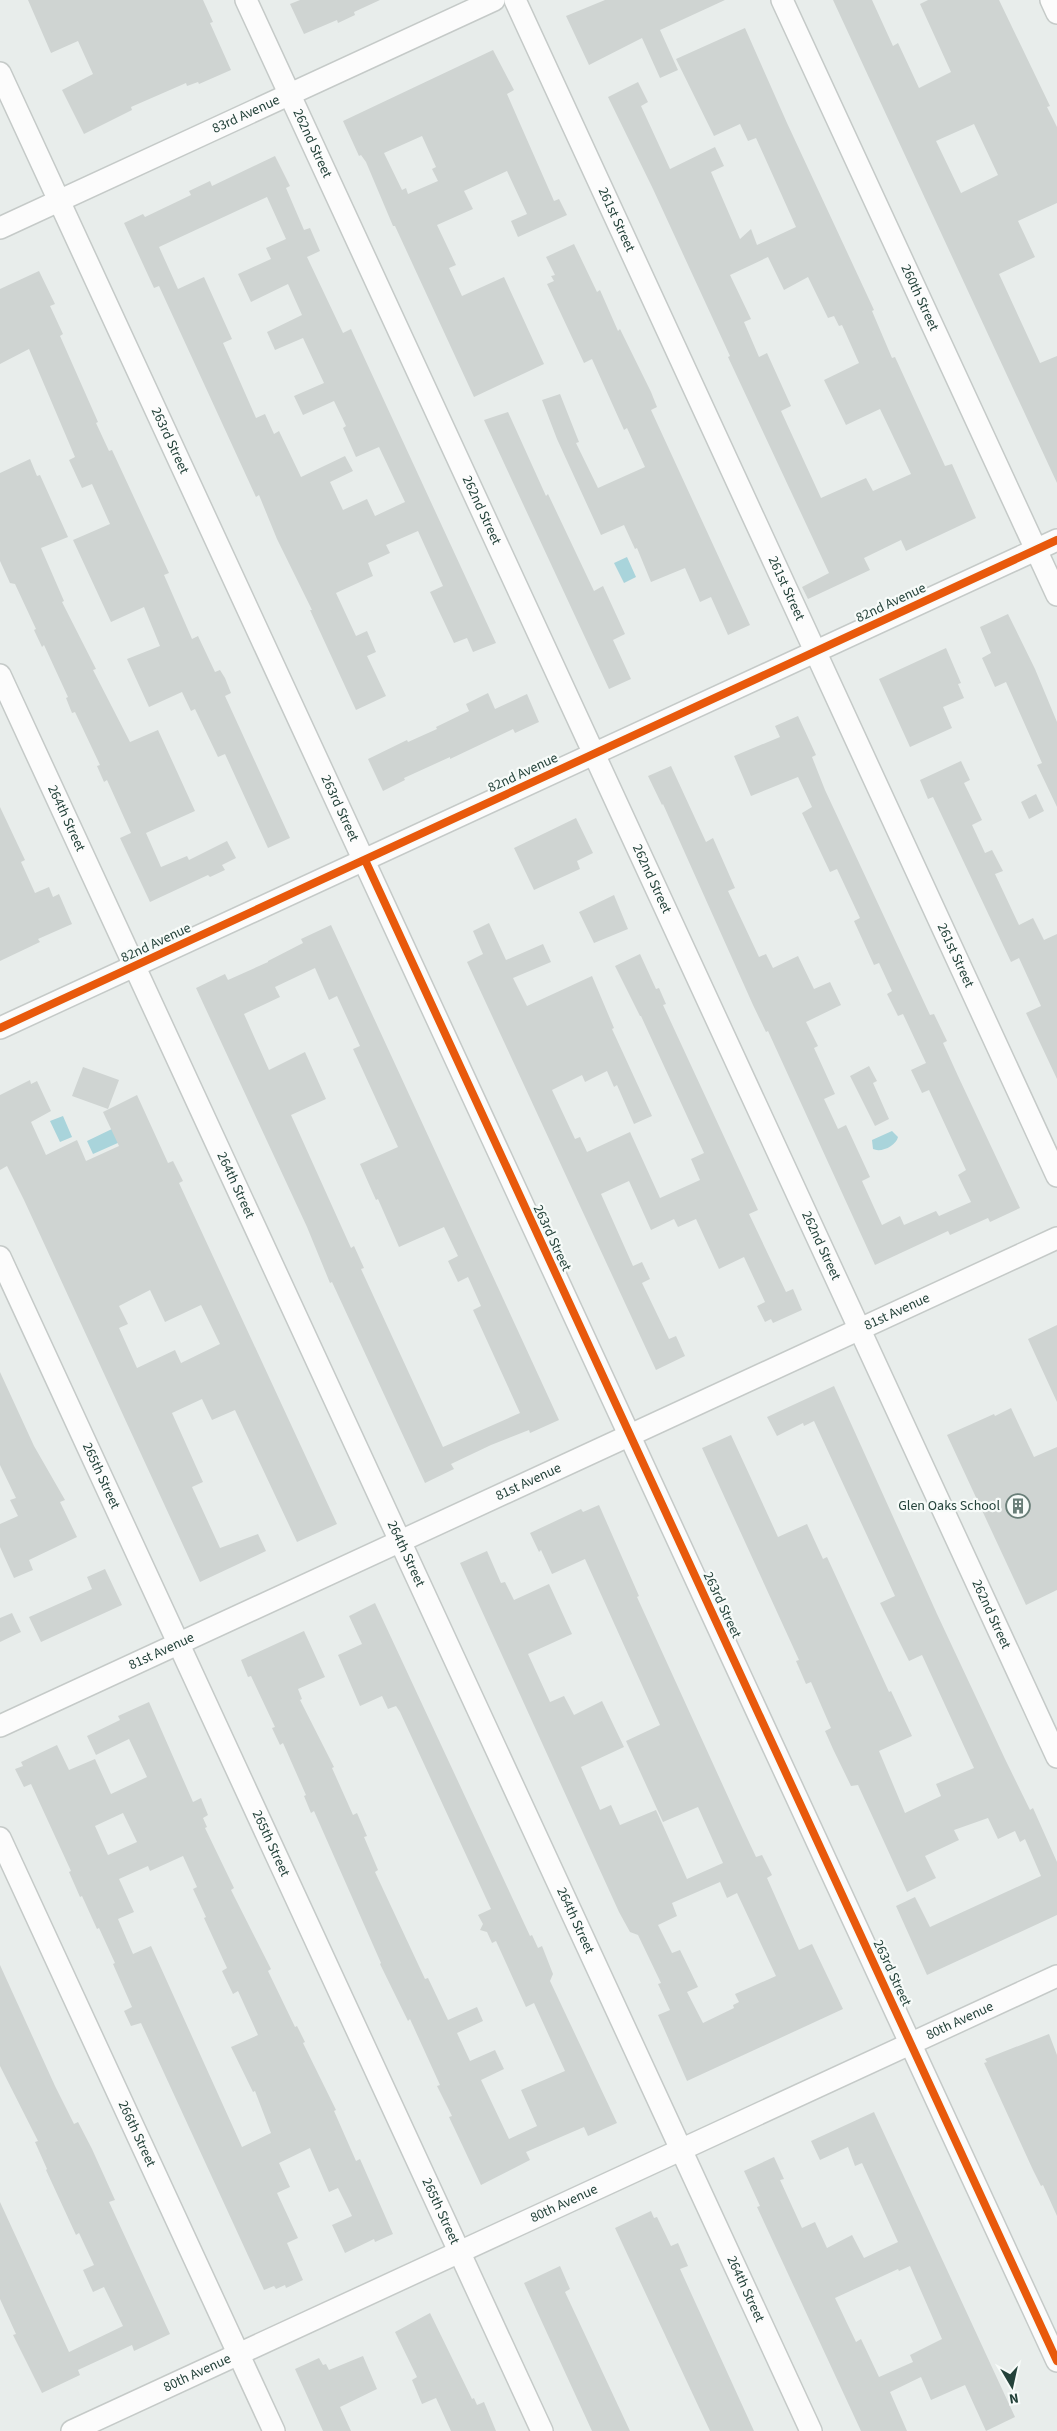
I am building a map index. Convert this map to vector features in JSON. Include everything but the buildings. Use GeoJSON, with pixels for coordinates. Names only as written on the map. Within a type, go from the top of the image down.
{"type":"FeatureCollection","features":[{"type":"Feature","properties":{"kind":"street","name":"262nd Street"},"geometry":{"type":"LineString","coordinates":[[246,0],[1057,1757]]}},
{"type":"Feature","properties":{"kind":"street","name":"83rd Avenue"},"geometry":{"type":"LineString","coordinates":[[0,228],[494,0]]}},
{"type":"Feature","properties":{"kind":"street","name":"261st Street"},"geometry":{"type":"LineString","coordinates":[[515,0],[1057,1176]]}},
{"type":"Feature","properties":{"kind":"street","name":"260th Street"},"geometry":{"type":"LineString","coordinates":[[782,0],[1057,595]]}},
{"type":"Feature","properties":{"kind":"street"},"geometry":{"type":"LineString","coordinates":[[1051,0],[1057,13]]}},
{"type":"Feature","properties":{"kind":"street","name":"263rd Street"},"geometry":{"type":"LineString","coordinates":[[0,73],[1057,2361]]}},
{"type":"Feature","properties":{"kind":"street","name":"82nd Avenue"},"geometry":{"type":"LineString","coordinates":[[0,1028],[1057,540]]}},
{"type":"Feature","properties":{"kind":"street","name":"264th Street"},"geometry":{"type":"LineString","coordinates":[[0,675],[811,2431]]}},
{"type":"Feature","properties":{"kind":"street","name":"81st Avenue"},"geometry":{"type":"LineString","coordinates":[[0,1726],[1057,1238]]}},
{"type":"Feature","properties":{"kind":"street","name":"265th Street"},"geometry":{"type":"LineString","coordinates":[[0,1257],[542,2431]]}},
{"type":"Feature","properties":{"kind":"street","name":"266th Street"},"geometry":{"type":"LineString","coordinates":[[0,1838],[274,2431]]}},
{"type":"Feature","properties":{"kind":"street","name":"80th Avenue"},"geometry":{"type":"LineString","coordinates":[[72,2431],[1057,1976]]}},
{"type":"Feature","properties":{"kind":"water"},"geometry":{"type":"Polygon","coordinates":[[[627,557],[636,577],[624,583],[614,563],[627,557]]]}},
{"type":"Feature","properties":{"kind":"water"},"geometry":{"type":"Polygon","coordinates":[[[63,1116],[72,1137],[60,1142],[50,1121],[63,1116]]]}},
{"type":"Feature","properties":{"kind":"water"},"geometry":{"type":"Polygon","coordinates":[[[114,1128],[120,1142],[93,1154],[87,1141],[114,1128]]]}},
{"type":"Feature","properties":{"kind":"water"},"geometry":{"type":"Polygon","coordinates":[[[892,1131],[898,1137],[891,1146],[880,1150],[873,1149],[872,1140],[892,1131]]]}},
{"type":"Feature","properties":{"kind":"cycle path"},"geometry":{"type":"LineString","coordinates":[[0,1028],[1057,540]]}},
{"type":"Feature","properties":{"kind":"cycle path"},"geometry":{"type":"LineString","coordinates":[[365,860],[1057,2361]]}},
{"type":"Feature","properties":{"kind":"place","name":"Glen Oaks School"},"geometry":{"type":"Point","coordinates":[1018,1506]}}]}
